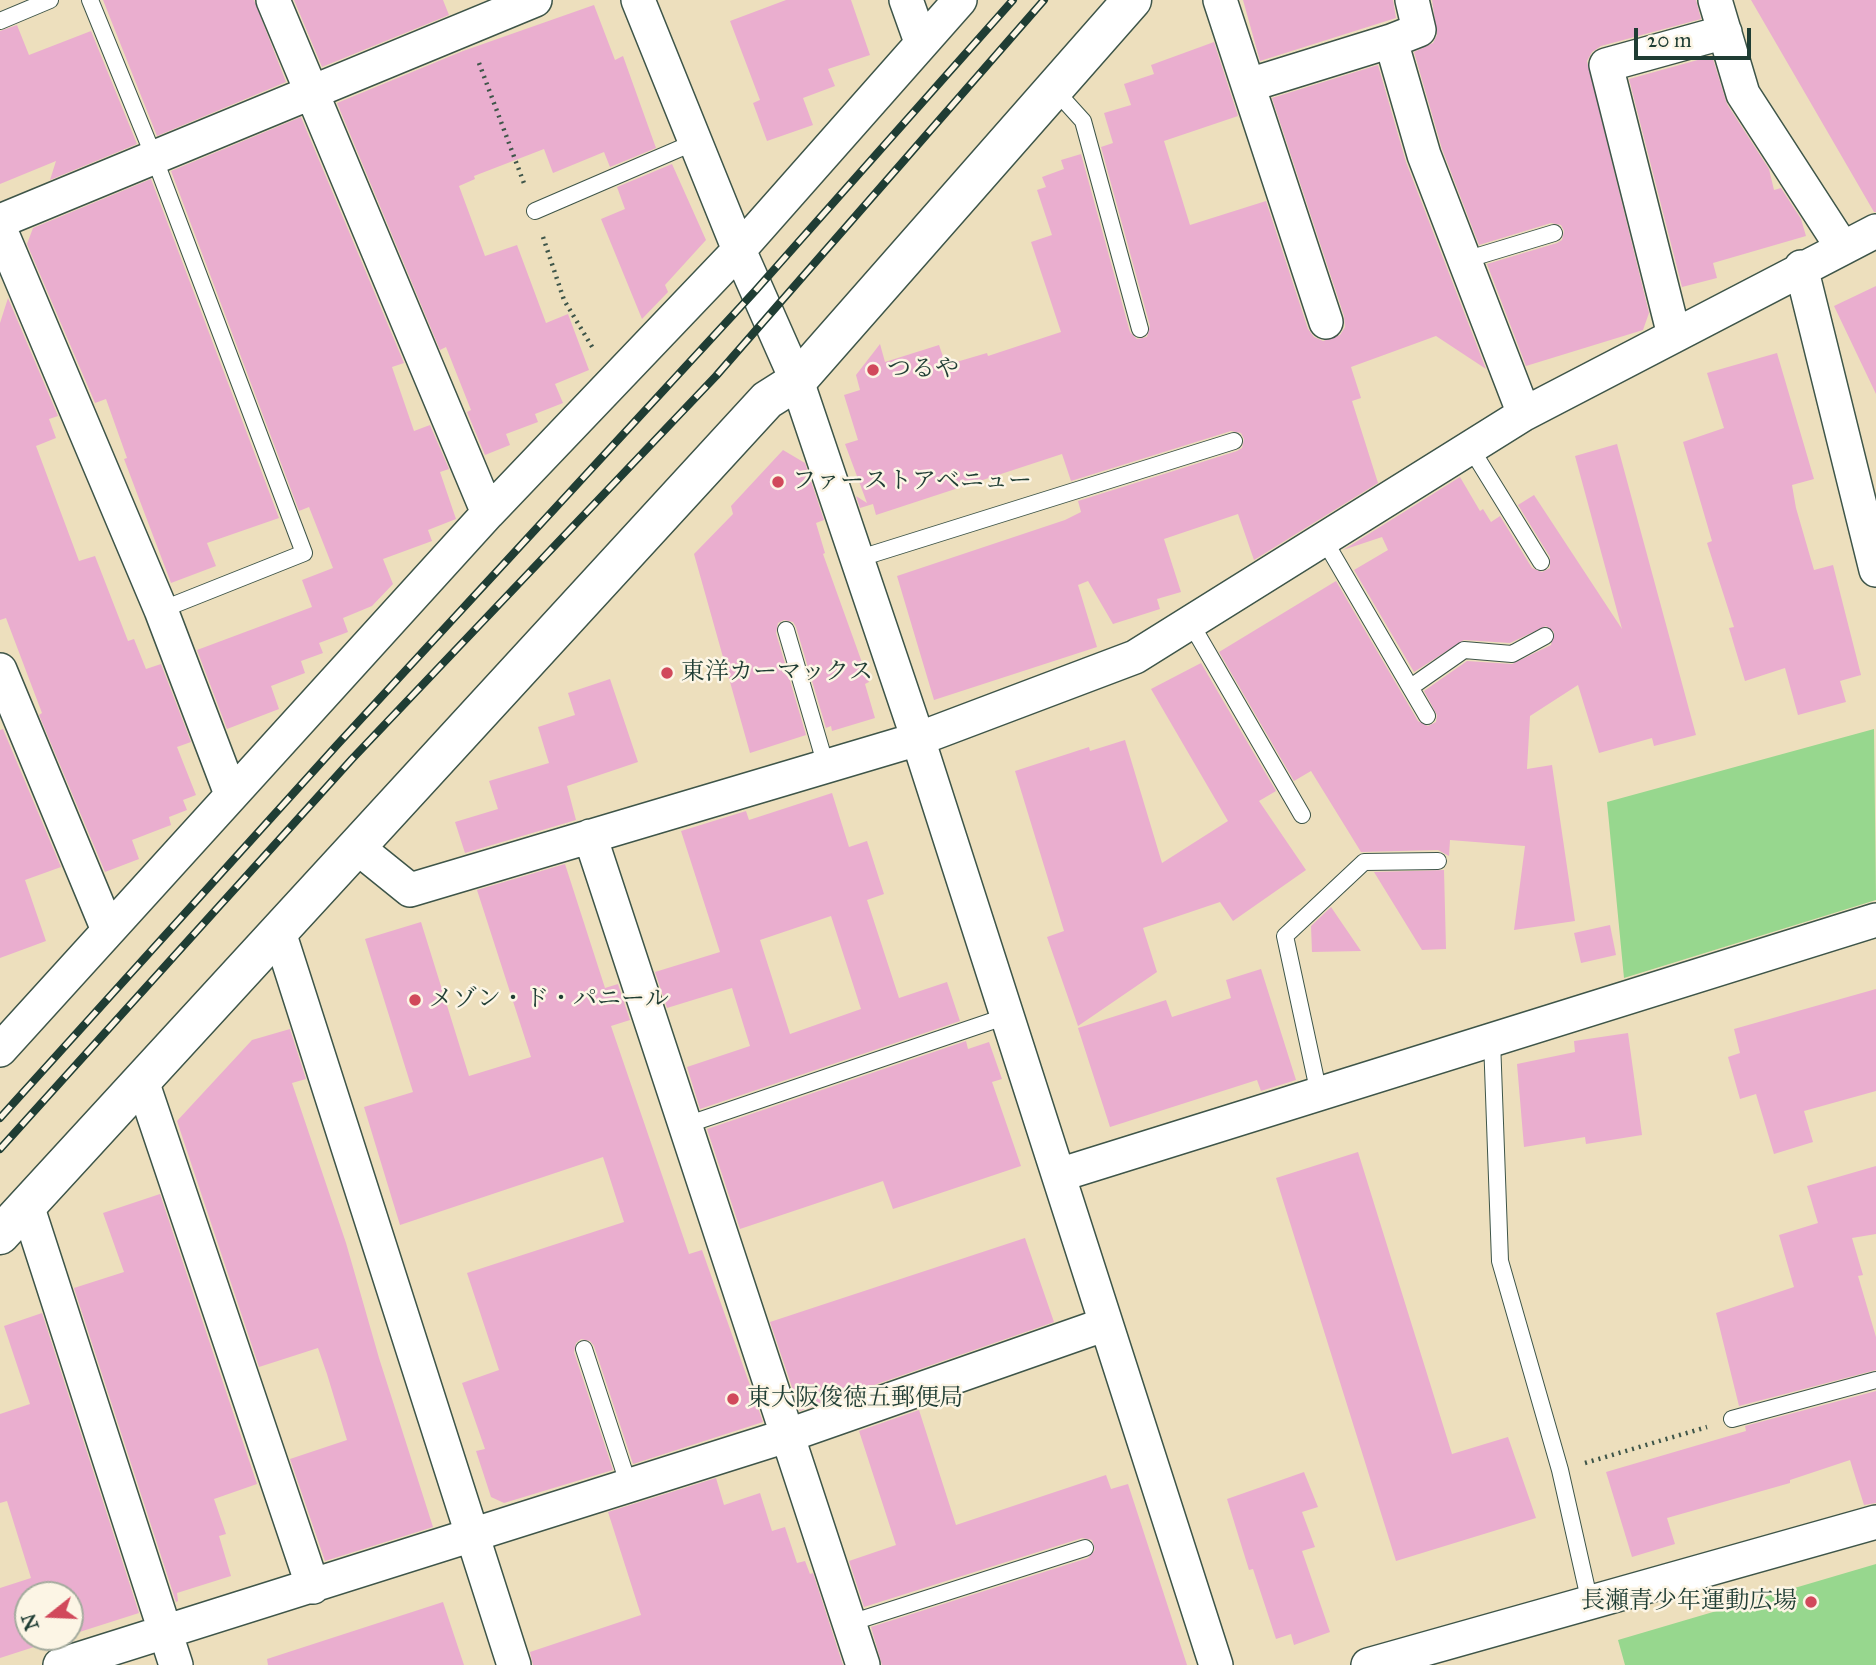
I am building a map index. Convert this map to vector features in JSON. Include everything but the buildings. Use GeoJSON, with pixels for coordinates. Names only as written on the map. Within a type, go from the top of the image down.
{"type":"FeatureCollection","features":[{"type":"Feature","properties":{"kind":"street"},"geometry":{"type":"LineString","coordinates":[[272,0],[488,513]]}},
{"type":"Feature","properties":{"kind":"street"},"geometry":{"type":"LineString","coordinates":[[0,222],[535,0]]}},
{"type":"Feature","properties":{"kind":"street"},"geometry":{"type":"LineString","coordinates":[[638,0],[739,250],[797,381],[918,739],[1216,1665]]}},
{"type":"Feature","properties":{"kind":"street"},"geometry":{"type":"LineString","coordinates":[[906,0],[921,43]]}},
{"type":"Feature","properties":{"kind":"street"},"geometry":{"type":"LineString","coordinates":[[0,1050],[488,513],[739,250],[960,0]]}},
{"type":"Feature","properties":{"kind":"street"},"geometry":{"type":"LineString","coordinates":[[0,1235],[767,400],[797,381],[1132,0]]}},
{"type":"Feature","properties":{"kind":"street"},"geometry":{"type":"LineString","coordinates":[[1220,0],[1326,322]]}},
{"type":"Feature","properties":{"kind":"street"},"geometry":{"type":"LineString","coordinates":[[1249,85],[1419,30],[1412,0]]}},
{"type":"Feature","properties":{"kind":"street"},"geometry":{"type":"LineString","coordinates":[[1715,0],[1743,94],[1842,247]]}},
{"type":"Feature","properties":{"kind":"street"},"geometry":{"type":"LineString","coordinates":[[1674,335],[1605,65],[1725,32]]}},
{"type":"Feature","properties":{"kind":"street"},"geometry":{"type":"LineString","coordinates":[[1391,41],[1424,155],[1524,414]]}},
{"type":"Feature","properties":{"kind":"street"},"geometry":{"type":"LineString","coordinates":[[0,229],[161,610],[231,794]]}},
{"type":"Feature","properties":{"kind":"street"},"geometry":{"type":"LineString","coordinates":[[358,848],[410,890],[918,739],[1135,657],[1524,414],[1801,267],[1876,231]]}},
{"type":"Feature","properties":{"kind":"street"},"geometry":{"type":"LineString","coordinates":[[1801,267],[1865,474],[1876,570]]}},
{"type":"Feature","properties":{"kind":"street"},"geometry":{"type":"LineString","coordinates":[[1,673],[107,930]]}},
{"type":"Feature","properties":{"kind":"street"},"geometry":{"type":"LineString","coordinates":[[590,836],[863,1665]]}},
{"type":"Feature","properties":{"kind":"street"},"geometry":{"type":"LineString","coordinates":[[1059,1175],[1876,920]]}},
{"type":"Feature","properties":{"kind":"street"},"geometry":{"type":"LineString","coordinates":[[279,932],[514,1665]]}},
{"type":"Feature","properties":{"kind":"street"},"geometry":{"type":"LineString","coordinates":[[142,1081],[313,1587]]}},
{"type":"Feature","properties":{"kind":"street"},"geometry":{"type":"LineString","coordinates":[[27,1205],[176,1665]]}},
{"type":"Feature","properties":{"kind":"street"},"geometry":{"type":"LineString","coordinates":[[60,1665],[789,1435],[1106,1324]]}},
{"type":"Feature","properties":{"kind":"street"},"geometry":{"type":"LineString","coordinates":[[1368,1665],[1876,1522]]}},
{"type":"Feature","properties":{"kind":"lane"},"geometry":{"type":"LineString","coordinates":[[0,21],[50,0]]}},
{"type":"Feature","properties":{"kind":"lane"},"geometry":{"type":"LineString","coordinates":[[90,0],[154,157],[304,553],[161,610]]}},
{"type":"Feature","properties":{"kind":"lane"},"geometry":{"type":"LineString","coordinates":[[1054,89],[1083,121],[1140,328]]}},
{"type":"Feature","properties":{"kind":"lane"},"geometry":{"type":"LineString","coordinates":[[534,211],[695,142]]}},
{"type":"Feature","properties":{"kind":"lane"},"geometry":{"type":"LineString","coordinates":[[1465,260],[1554,233]]}},
{"type":"Feature","properties":{"kind":"lane"},"geometry":{"type":"LineString","coordinates":[[858,559],[1234,441]]}},
{"type":"Feature","properties":{"kind":"lane"},"geometry":{"type":"LineString","coordinates":[[1470,447],[1541,562]]}},
{"type":"Feature","properties":{"kind":"lane"},"geometry":{"type":"LineString","coordinates":[[1323,538],[1427,716]]}},
{"type":"Feature","properties":{"kind":"lane"},"geometry":{"type":"LineString","coordinates":[[1190,622],[1302,814]]}},
{"type":"Feature","properties":{"kind":"lane"},"geometry":{"type":"LineString","coordinates":[[786,630],[826,766]]}},
{"type":"Feature","properties":{"kind":"lane"},"geometry":{"type":"LineString","coordinates":[[1411,687],[1464,650],[1512,654],[1545,636]]}},
{"type":"Feature","properties":{"kind":"lane"},"geometry":{"type":"LineString","coordinates":[[1319,1094],[1285,936],[1364,862],[1438,861]]}},
{"type":"Feature","properties":{"kind":"lane"},"geometry":{"type":"LineString","coordinates":[[686,1125],[1007,1016]]}},
{"type":"Feature","properties":{"kind":"lane"},"geometry":{"type":"LineString","coordinates":[[1492,1040],[1500,1261],[1560,1470],[1590,1603]]}},
{"type":"Feature","properties":{"kind":"lane"},"geometry":{"type":"LineString","coordinates":[[584,1349],[629,1486]]}},
{"type":"Feature","properties":{"kind":"lane"},"geometry":{"type":"LineString","coordinates":[[1732,1419],[1876,1380]]}},
{"type":"Feature","properties":{"kind":"lane"},"geometry":{"type":"LineString","coordinates":[[849,1623],[1085,1548]]}},
{"type":"Feature","properties":{"kind":"path"},"geometry":{"type":"LineString","coordinates":[[466,28],[564,300],[614,382]]}},
{"type":"Feature","properties":{"kind":"path"},"geometry":{"type":"LineString","coordinates":[[1560,1470],[1732,1419]]}},
{"type":"Feature","properties":{"kind":"green space"},"geometry":{"type":"Polygon","coordinates":[[[1874,729],[1876,900],[1624,978],[1607,802],[1874,729]]]}},
{"type":"Feature","properties":{"kind":"green space","name":"長瀬青少年運動広場"},"geometry":{"type":"Polygon","coordinates":[[[1876,1564],[1876,1665],[1625,1665],[1618,1640],[1876,1564]]]}},
{"type":"Feature","properties":{"kind":"railway"},"geometry":{"type":"LineString","coordinates":[[0,1118],[337,745],[756,290],[1013,0]]}},
{"type":"Feature","properties":{"kind":"railway"},"geometry":{"type":"LineString","coordinates":[[0,1149],[352,759],[716,376],[1044,0]]}},
{"type":"Feature","properties":{"kind":"place","name":"つるや"},"geometry":{"type":"Point","coordinates":[873,370]}},
{"type":"Feature","properties":{"kind":"place","name":"ファーストアベニュー"},"geometry":{"type":"Point","coordinates":[778,482]}},
{"type":"Feature","properties":{"kind":"place","name":"東洋カーマックス"},"geometry":{"type":"Point","coordinates":[667,673]}},
{"type":"Feature","properties":{"kind":"place","name":"メゾン・ド・パニール"},"geometry":{"type":"Point","coordinates":[415,1000]}},
{"type":"Feature","properties":{"kind":"place","name":"東大阪俊徳五郵便局"},"geometry":{"type":"Point","coordinates":[733,1399]}},
{"type":"Feature","properties":{"kind":"place","name":"長瀬青少年運動広場"},"geometry":{"type":"Point","coordinates":[1811,1602]}}]}
